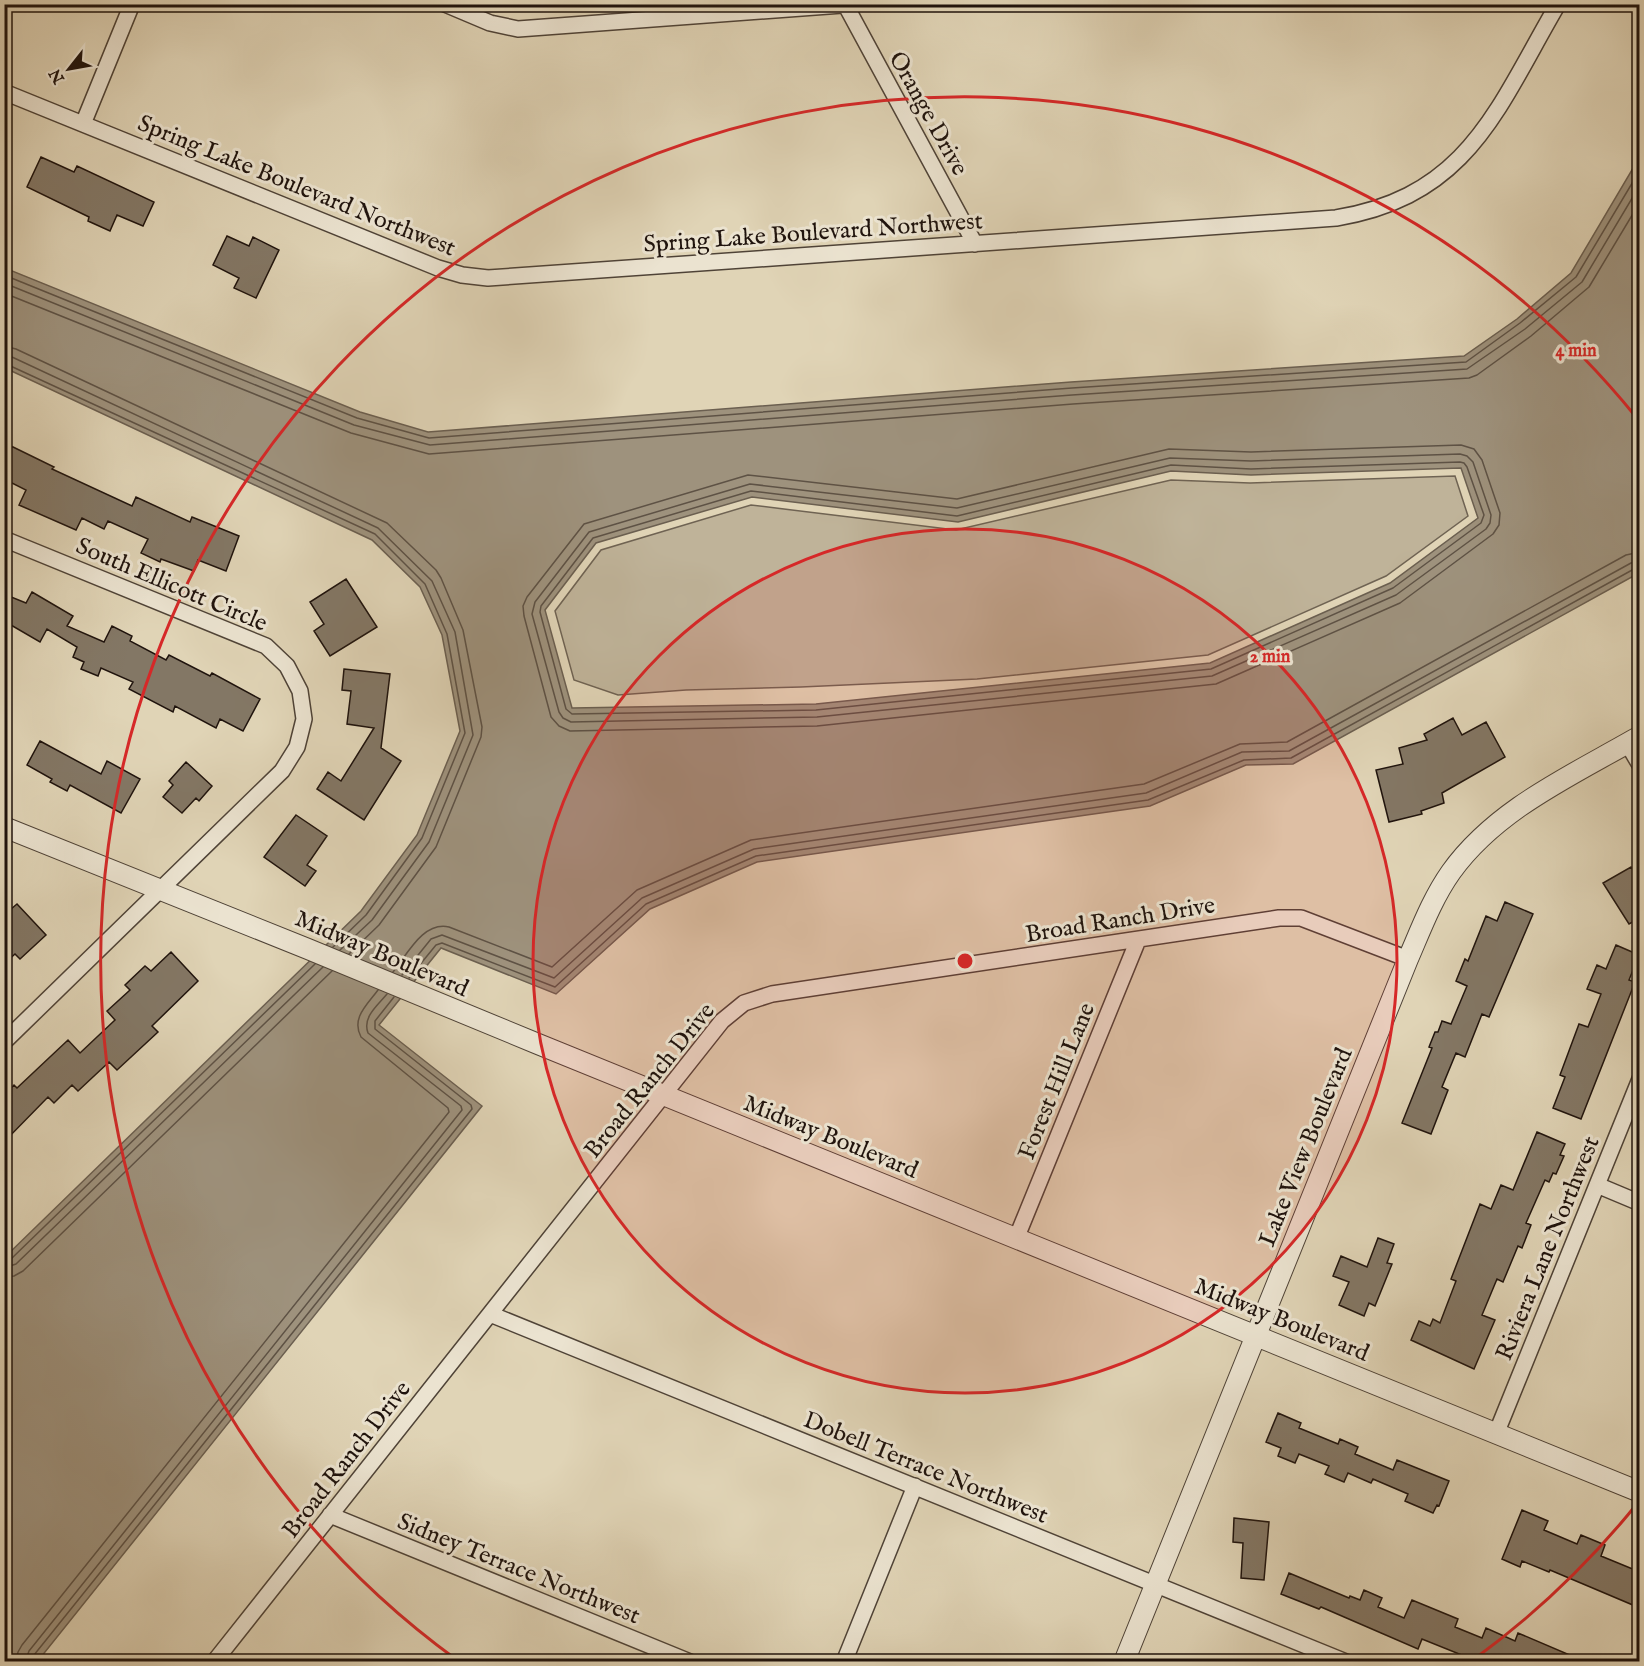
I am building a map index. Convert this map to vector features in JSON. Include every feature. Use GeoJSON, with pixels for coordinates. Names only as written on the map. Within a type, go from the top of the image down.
{"type":"FeatureCollection","features":[{"type":"Feature","properties":{"kind":"street"},"geometry":{"type":"LineString","coordinates":[[83,124],[132,4]]}},
{"type":"Feature","properties":{"kind":"street"},"geometry":{"type":"LineString","coordinates":[[445,4],[490,22],[518,28],[856,4]]}},
{"type":"Feature","properties":{"kind":"street","name":"Spring Lake Boulevard Northwest"},"geometry":{"type":"LineString","coordinates":[[4,92],[438,268],[462,275],[488,278],[1336,218],[1369,211],[1401,200],[1439,177],[1472,146],[1485,129],[1558,4]]}},
{"type":"Feature","properties":{"kind":"street","name":"Orange Drive"},"geometry":{"type":"LineString","coordinates":[[845,5],[975,244]]}},
{"type":"Feature","properties":{"kind":"street","name":"South Ellicott Circle"},"geometry":{"type":"LineString","coordinates":[[4,539],[266,646],[287,666],[300,691],[304,719],[297,747],[282,771],[4,1042]]}},
{"type":"Feature","properties":{"kind":"street"},"geometry":{"type":"LineString","coordinates":[[1633,740],[1640,765]]}},
{"type":"Feature","properties":{"kind":"street","name":"Lake View Boulevard"},"geometry":{"type":"LineString","coordinates":[[1124,1662],[1408,958],[1437,895],[1451,872],[1487,831],[1531,799],[1633,740]]}},
{"type":"Feature","properties":{"kind":"street","name":"Midway Boulevard"},"geometry":{"type":"LineString","coordinates":[[4,827],[1640,1492]]}},
{"type":"Feature","properties":{"kind":"street","name":"Broad Ranch Drive"},"geometry":{"type":"LineString","coordinates":[[214,1662],[722,1021],[744,1003],[772,994],[1279,918],[1301,918],[1408,958]]}},
{"type":"Feature","properties":{"kind":"street","name":"Forest Hill Lane"},"geometry":{"type":"LineString","coordinates":[[1016,1239],[1138,939]]}},
{"type":"Feature","properties":{"kind":"street","name":"Riviera Lane Northwest"},"geometry":{"type":"LineString","coordinates":[[1496,1434],[1640,1079]]}},
{"type":"Feature","properties":{"kind":"street"},"geometry":{"type":"LineString","coordinates":[[1597,1185],[1640,1203]]}},
{"type":"Feature","properties":{"kind":"street","name":"Dobell Terrace Northwest"},"geometry":{"type":"LineString","coordinates":[[490,1314],[1346,1662]]}},
{"type":"Feature","properties":{"kind":"street"},"geometry":{"type":"LineString","coordinates":[[844,1662],[915,1486]]}},
{"type":"Feature","properties":{"kind":"street","name":"Sidney Terrace Northwest"},"geometry":{"type":"LineString","coordinates":[[330,1515],[690,1662]]}},
{"type":"Feature","properties":{"kind":"shaded area"},"geometry":{"type":"Polygon","coordinates":[[[1455,476],[1468,516],[1386,576],[1208,655],[977,679],[686,690],[618,695],[574,680],[555,611],[601,550],[751,505],[956,530],[1171,480],[1250,483],[1455,476]]]}},
{"type":"Feature","properties":{"kind":"water"},"geometry":{"type":"Polygon","coordinates":[[[1639,158],[1639,573],[1293,764],[1246,765],[1150,806],[757,862],[650,909],[556,994],[441,948],[379,1025],[482,1106],[37,1662],[5,1661],[5,1257],[361,911],[417,835],[460,731],[442,635],[420,587],[372,540],[5,368],[5,268],[360,412],[428,432],[1071,382],[1464,356],[1517,319],[1571,273],[1639,158]],[[1461,468],[1251,475],[1171,471],[958,522],[752,497],[596,543],[545,610],[572,708],[816,704],[1210,663],[1390,583],[1478,518],[1461,468]]]}},
{"type":"Feature","properties":{"kind":"building"},"geometry":{"type":"Polygon","coordinates":[[[41,157],[74,172],[77,166],[154,202],[143,226],[117,215],[110,231],[88,221],[89,217],[27,187],[41,157]]]}},
{"type":"Feature","properties":{"kind":"building"},"geometry":{"type":"Polygon","coordinates":[[[227,236],[249,246],[253,237],[279,250],[256,298],[234,288],[239,278],[213,265],[227,236]]]}},
{"type":"Feature","properties":{"kind":"building"},"geometry":{"type":"Polygon","coordinates":[[[11,446],[54,467],[52,469],[132,506],[136,497],[190,522],[192,517],[239,536],[226,571],[198,560],[194,571],[161,559],[160,562],[141,553],[148,539],[108,521],[104,529],[82,518],[76,530],[19,505],[26,490],[4,479],[4,460],[11,446]]]}},
{"type":"Feature","properties":{"kind":"building"},"geometry":{"type":"Polygon","coordinates":[[[346,579],[377,627],[330,656],[314,631],[324,624],[310,602],[346,579]]]}},
{"type":"Feature","properties":{"kind":"building"},"geometry":{"type":"Polygon","coordinates":[[[32,592],[73,616],[67,626],[104,642],[112,626],[132,636],[130,641],[166,660],[169,655],[210,676],[212,673],[260,699],[243,731],[220,719],[216,728],[175,706],[173,712],[129,689],[133,682],[101,668],[98,676],[81,669],[84,662],[73,657],[77,647],[47,629],[40,642],[4,621],[4,594],[26,603],[32,592]]]}},
{"type":"Feature","properties":{"kind":"building"},"geometry":{"type":"Polygon","coordinates":[[[344,669],[390,674],[381,748],[401,761],[364,820],[317,789],[328,772],[341,781],[374,728],[347,724],[351,691],[342,690],[344,669]]]}},
{"type":"Feature","properties":{"kind":"building"},"geometry":{"type":"Polygon","coordinates":[[[1453,718],[1462,735],[1486,722],[1505,757],[1442,793],[1444,803],[1421,811],[1422,814],[1389,822],[1376,770],[1403,764],[1399,748],[1427,740],[1424,734],[1453,718]]]}},
{"type":"Feature","properties":{"kind":"building"},"geometry":{"type":"Polygon","coordinates":[[[40,741],[101,774],[107,761],[140,779],[121,813],[70,785],[67,791],[50,782],[52,779],[27,765],[40,741]]]}},
{"type":"Feature","properties":{"kind":"building"},"geometry":{"type":"Polygon","coordinates":[[[186,762],[212,786],[199,801],[196,798],[182,813],[163,797],[173,785],[169,781],[186,762]]]}},
{"type":"Feature","properties":{"kind":"building"},"geometry":{"type":"Polygon","coordinates":[[[296,815],[327,836],[307,865],[316,871],[305,886],[264,857],[296,815]]]}},
{"type":"Feature","properties":{"kind":"building"},"geometry":{"type":"Polygon","coordinates":[[[1631,867],[1640,880],[1640,918],[1629,924],[1603,883],[1631,867]]]}},
{"type":"Feature","properties":{"kind":"building"},"geometry":{"type":"Polygon","coordinates":[[[1505,902],[1533,914],[1489,1017],[1482,1014],[1465,1057],[1456,1053],[1442,1087],[1448,1090],[1431,1134],[1402,1123],[1432,1048],[1429,1047],[1435,1032],[1438,1032],[1442,1021],[1451,1024],[1467,986],[1456,981],[1465,959],[1468,961],[1486,916],[1497,921],[1505,902]]]}},
{"type":"Feature","properties":{"kind":"building"},"geometry":{"type":"Polygon","coordinates":[[[17,904],[46,935],[20,959],[15,954],[4,964],[4,915],[17,904]]]}},
{"type":"Feature","properties":{"kind":"building"},"geometry":{"type":"Polygon","coordinates":[[[1616,945],[1639,955],[1629,980],[1635,982],[1581,1119],[1553,1108],[1565,1077],[1560,1075],[1579,1024],[1588,1027],[1601,994],[1587,989],[1597,965],[1606,969],[1616,945]]]}},
{"type":"Feature","properties":{"kind":"building"},"geometry":{"type":"Polygon","coordinates":[[[171,952],[198,981],[152,1026],[158,1032],[117,1070],[109,1062],[78,1091],[72,1085],[54,1103],[48,1097],[4,1142],[4,1095],[14,1085],[17,1088],[68,1040],[80,1053],[115,1020],[107,1011],[130,990],[125,985],[145,966],[151,971],[171,952]]]}},
{"type":"Feature","properties":{"kind":"building"},"geometry":{"type":"Polygon","coordinates":[[[1537,1132],[1565,1144],[1560,1155],[1564,1156],[1556,1174],[1553,1173],[1549,1182],[1545,1180],[1526,1223],[1531,1225],[1522,1248],[1518,1246],[1503,1282],[1497,1279],[1482,1315],[1495,1320],[1474,1369],[1411,1340],[1419,1321],[1430,1326],[1433,1319],[1440,1323],[1456,1281],[1451,1279],[1480,1204],[1491,1209],[1501,1185],[1513,1190],[1537,1132]]]}},
{"type":"Feature","properties":{"kind":"building"},"geometry":{"type":"Polygon","coordinates":[[[1378,1238],[1394,1244],[1387,1263],[1392,1264],[1375,1306],[1369,1303],[1364,1316],[1339,1305],[1349,1282],[1333,1276],[1341,1256],[1367,1267],[1378,1238]]]}},
{"type":"Feature","properties":{"kind":"building"},"geometry":{"type":"Polygon","coordinates":[[[1278,1413],[1301,1423],[1299,1428],[1338,1444],[1340,1439],[1358,1447],[1355,1454],[1393,1470],[1397,1460],[1449,1481],[1439,1506],[1437,1505],[1433,1513],[1405,1501],[1408,1494],[1373,1479],[1371,1483],[1348,1473],[1344,1482],[1325,1474],[1329,1466],[1299,1454],[1295,1463],[1278,1456],[1281,1448],[1266,1442],[1278,1413]]]}},
{"type":"Feature","properties":{"kind":"building"},"geometry":{"type":"Polygon","coordinates":[[[1522,1510],[1548,1521],[1544,1530],[1577,1544],[1581,1535],[1605,1545],[1601,1556],[1640,1572],[1640,1608],[1550,1570],[1549,1572],[1522,1561],[1520,1567],[1502,1559],[1522,1510]]]}},
{"type":"Feature","properties":{"kind":"building"},"geometry":{"type":"Polygon","coordinates":[[[1234,1518],[1269,1522],[1264,1580],[1241,1578],[1243,1543],[1233,1542],[1234,1518]]]}},
{"type":"Feature","properties":{"kind":"building"},"geometry":{"type":"Polygon","coordinates":[[[1289,1573],[1349,1598],[1350,1596],[1360,1600],[1364,1590],[1382,1598],[1378,1607],[1404,1618],[1412,1600],[1458,1619],[1455,1627],[1482,1638],[1486,1628],[1515,1641],[1518,1633],[1586,1662],[1479,1662],[1422,1639],[1418,1649],[1321,1607],[1319,1609],[1281,1594],[1289,1573]]]}}]}
